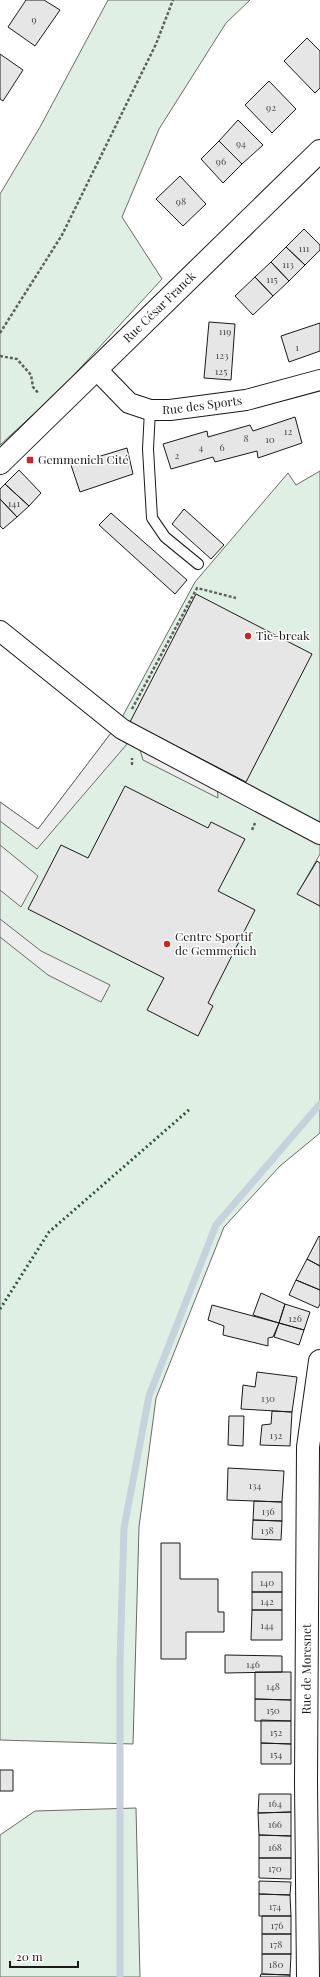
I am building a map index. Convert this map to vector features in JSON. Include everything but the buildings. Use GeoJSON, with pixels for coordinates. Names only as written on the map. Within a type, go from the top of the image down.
{"type":"FeatureCollection","features":[{"type":"Feature","properties":{"kind":"street","name":"Rue César Franck"},"geometry":{"type":"LineString","coordinates":[[0,464],[320,151]]}},
{"type":"Feature","properties":{"kind":"street","name":"Rue des Sports"},"geometry":{"type":"LineString","coordinates":[[96,369],[129,403],[150,410],[170,410],[246,400],[320,380]]}},
{"type":"Feature","properties":{"kind":"street"},"geometry":{"type":"LineString","coordinates":[[0,631],[122,729],[320,834]]}},
{"type":"Feature","properties":{"kind":"street","name":"Rue de Moresnet"},"geometry":{"type":"LineString","coordinates":[[308,1977],[306,1774],[308,1447],[320,1361]]}},
{"type":"Feature","properties":{"kind":"lane"},"geometry":{"type":"LineString","coordinates":[[150,410],[148,449],[152,518],[165,537],[198,564]]}},
{"type":"Feature","properties":{"kind":"path"},"geometry":{"type":"LineString","coordinates":[[0,333],[62,235],[156,44],[173,0]]}},
{"type":"Feature","properties":{"kind":"path"},"geometry":{"type":"LineString","coordinates":[[0,356],[17,359],[31,375],[33,387],[53,411]]}},
{"type":"Feature","properties":{"kind":"path"},"geometry":{"type":"LineString","coordinates":[[122,729],[197,588],[236,598]]}},
{"type":"Feature","properties":{"kind":"green space"},"geometry":{"type":"Polygon","coordinates":[[[108,0],[250,0],[226,23],[159,129],[122,217],[162,279],[61,389],[0,445],[0,194],[40,127],[108,0]]]}},
{"type":"Feature","properties":{"kind":"green space"},"geometry":{"type":"Polygon","coordinates":[[[320,471],[320,823],[120,721],[195,582],[288,473],[296,485],[320,471]]]}},
{"type":"Feature","properties":{"kind":"green space"},"geometry":{"type":"Polygon","coordinates":[[[111,733],[127,743],[138,743],[320,840],[320,854],[298,893],[320,906],[320,1133],[280,1166],[224,1227],[156,1398],[139,1527],[133,1744],[0,1740],[0,802],[38,829],[111,733]]]}},
{"type":"Feature","properties":{"kind":"green space"},"geometry":{"type":"Polygon","coordinates":[[[136,1808],[140,1977],[0,1977],[0,1835],[35,1811],[136,1808]]]}},
{"type":"Feature","properties":{"kind":"shaded area"},"geometry":{"type":"Polygon","coordinates":[[[111,733],[127,744],[37,849],[0,821],[0,802],[38,829],[111,733]]]}},
{"type":"Feature","properties":{"kind":"shaded area"},"geometry":{"type":"Polygon","coordinates":[[[138,743],[217,783],[218,798],[143,760],[138,743]]]}},
{"type":"Feature","properties":{"kind":"shaded area"},"geometry":{"type":"Polygon","coordinates":[[[0,845],[38,876],[21,907],[0,890],[0,845]]]}},
{"type":"Feature","properties":{"kind":"shaded area"},"geometry":{"type":"Polygon","coordinates":[[[0,919],[41,951],[110,985],[101,1002],[48,975],[0,937],[0,919]]]}},
{"type":"Feature","properties":{"kind":"waterway"},"geometry":{"type":"LineString","coordinates":[[120,1977],[120,1661],[124,1528],[149,1396],[216,1225],[320,1104]]}},
{"type":"Feature","properties":{"kind":"hedge"},"geometry":{"type":"LineString","coordinates":[[0,1309],[49,1232],[190,1109]]}},
{"type":"Feature","properties":{"kind":"place","name":"Gemmenich Cité"},"geometry":{"type":"Point","coordinates":[30,460]}},
{"type":"Feature","properties":{"kind":"place","name":"Tie-break"},"geometry":{"type":"Point","coordinates":[248,636]}},
{"type":"Feature","properties":{"kind":"place","name":"Centre Sportif de Gemmenich"},"geometry":{"type":"Point","coordinates":[167,944]}}]}
